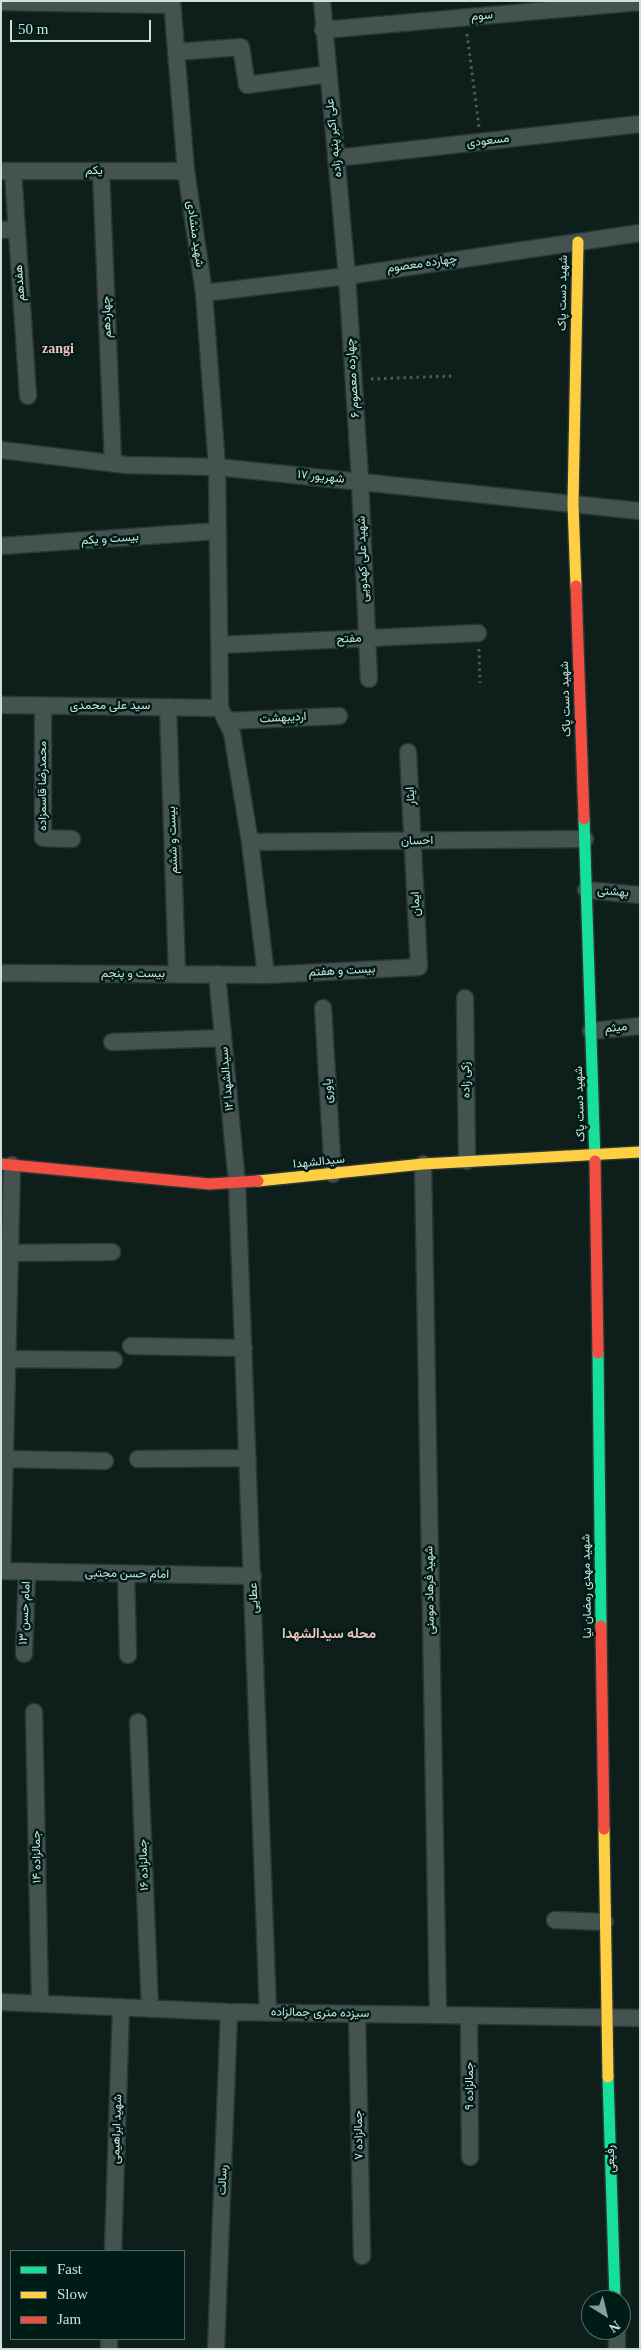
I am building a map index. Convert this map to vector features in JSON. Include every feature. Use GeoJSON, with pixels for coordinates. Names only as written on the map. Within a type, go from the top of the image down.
{"type":"FeatureCollection","features":[{"type":"Feature","properties":{"kind":"street","name":"علی اکبر پنبه زاده"},"geometry":{"type":"LineString","coordinates":[[322,1],[323,30],[347,276]]}},
{"type":"Feature","properties":{"kind":"street"},"geometry":{"type":"LineString","coordinates":[[1,2],[172,3]]}},
{"type":"Feature","properties":{"kind":"street","name":"سوم"},"geometry":{"type":"LineString","coordinates":[[323,30],[592,4],[640,2]]}},
{"type":"Feature","properties":{"kind":"street","name":"شهید منشادی"},"geometry":{"type":"LineString","coordinates":[[172,3],[186,172],[204,293],[218,466],[219,645],[223,715],[232,733],[250,842],[266,975]]}},
{"type":"Feature","properties":{"kind":"street"},"geometry":{"type":"LineString","coordinates":[[176,52],[241,48],[247,85],[328,74]]}},
{"type":"Feature","properties":{"kind":"street","name":"مسعودی"},"geometry":{"type":"LineString","coordinates":[[336,158],[640,124]]}},
{"type":"Feature","properties":{"kind":"street","name":"یکم"},"geometry":{"type":"LineString","coordinates":[[7,171],[186,172]]}},
{"type":"Feature","properties":{"kind":"street","name":"هفدهم"},"geometry":{"type":"LineString","coordinates":[[7,171],[9,230],[28,396]]}},
{"type":"Feature","properties":{"kind":"street","name":"چهاردهم"},"geometry":{"type":"LineString","coordinates":[[101,171],[113,463]]}},
{"type":"Feature","properties":{"kind":"street","name":"چهارده معصوم"},"geometry":{"type":"LineString","coordinates":[[204,293],[347,276],[640,233]]}},
{"type":"Feature","properties":{"kind":"street","name":"شهید دست پاک"},"geometry":{"type":"LineString","coordinates":[[578,242],[573,504],[595,1155]]}},
{"type":"Feature","properties":{"kind":"street","name":"چهارده معصوم ۶"},"geometry":{"type":"LineString","coordinates":[[347,276],[360,480]]}},
{"type":"Feature","properties":{"kind":"street","name":"۱۷ شهریور"},"geometry":{"type":"LineString","coordinates":[[1,450],[126,466],[218,466],[640,511]]}},
{"type":"Feature","properties":{"kind":"street","name":"شهید علی کهدویی"},"geometry":{"type":"LineString","coordinates":[[360,480],[369,679]]}},
{"type":"Feature","properties":{"kind":"street","name":"بیست و یکم"},"geometry":{"type":"LineString","coordinates":[[1,546],[218,531]]}},
{"type":"Feature","properties":{"kind":"street","name":"مفتح"},"geometry":{"type":"LineString","coordinates":[[219,645],[478,633]]}},
{"type":"Feature","properties":{"kind":"street","name":"سید علی محمدی"},"geometry":{"type":"LineString","coordinates":[[1,704],[168,707],[223,715]]}},
{"type":"Feature","properties":{"kind":"street","name":"محمدرضا قاسمزاده"},"geometry":{"type":"LineString","coordinates":[[43,706],[44,838],[72,839]]}},
{"type":"Feature","properties":{"kind":"street","name":"بیست و ششم"},"geometry":{"type":"LineString","coordinates":[[168,707],[177,974]]}},
{"type":"Feature","properties":{"kind":"street","name":"اردیبهشت"},"geometry":{"type":"LineString","coordinates":[[223,715],[339,716]]}},
{"type":"Feature","properties":{"kind":"street","name":"ایثار"},"geometry":{"type":"LineString","coordinates":[[408,752],[413,841]]}},
{"type":"Feature","properties":{"kind":"street","name":"احسان"},"geometry":{"type":"LineString","coordinates":[[250,842],[585,839]]}},
{"type":"Feature","properties":{"kind":"street","name":"ایمان"},"geometry":{"type":"LineString","coordinates":[[413,841],[419,967]]}},
{"type":"Feature","properties":{"kind":"street","name":"بهشتی"},"geometry":{"type":"LineString","coordinates":[[586,890],[640,895]]}},
{"type":"Feature","properties":{"kind":"street","name":"بیست و هفتم"},"geometry":{"type":"LineString","coordinates":[[266,975],[419,967]]}},
{"type":"Feature","properties":{"kind":"street","name":"بیست و پنجم"},"geometry":{"type":"LineString","coordinates":[[1,973],[266,975]]}},
{"type":"Feature","properties":{"kind":"street","name":"سیدالشهدا ۱۲"},"geometry":{"type":"LineString","coordinates":[[217,974],[237,1183]]}},
{"type":"Feature","properties":{"kind":"street","name":"زکی زاده"},"geometry":{"type":"LineString","coordinates":[[465,998],[467,1162]]}},
{"type":"Feature","properties":{"kind":"street","name":"یاوری"},"geometry":{"type":"LineString","coordinates":[[323,1008],[333,1174]]}},
{"type":"Feature","properties":{"kind":"street","name":"میثم"},"geometry":{"type":"LineString","coordinates":[[591,1031],[640,1026]]}},
{"type":"Feature","properties":{"kind":"street"},"geometry":{"type":"LineString","coordinates":[[112,1042],[223,1038]]}},
{"type":"Feature","properties":{"kind":"street","name":"سیدالشهدا"},"geometry":{"type":"LineString","coordinates":[[7,1165],[166,1182],[209,1184],[237,1183],[423,1164],[640,1152]]}},
{"type":"Feature","properties":{"kind":"street","name":"شهید مهدی رمضان نیا"},"geometry":{"type":"LineString","coordinates":[[595,1155],[606,2018]]}},
{"type":"Feature","properties":{"kind":"street","name":"شهید فرهاد مومنی"},"geometry":{"type":"LineString","coordinates":[[423,1164],[438,2015]]}},
{"type":"Feature","properties":{"kind":"street"},"geometry":{"type":"LineString","coordinates":[[1,1571],[7,1359],[5,1329],[10,1253],[7,1165]]}},
{"type":"Feature","properties":{"kind":"street","name":"عطایی"},"geometry":{"type":"LineString","coordinates":[[237,1183],[268,2013]]}},
{"type":"Feature","properties":{"kind":"street"},"geometry":{"type":"LineString","coordinates":[[10,1253],[112,1252]]}},
{"type":"Feature","properties":{"kind":"street"},"geometry":{"type":"LineString","coordinates":[[131,1346],[244,1348]]}},
{"type":"Feature","properties":{"kind":"street"},"geometry":{"type":"LineString","coordinates":[[7,1359],[114,1360]]}},
{"type":"Feature","properties":{"kind":"street"},"geometry":{"type":"LineString","coordinates":[[138,1459],[248,1458]]}},
{"type":"Feature","properties":{"kind":"street"},"geometry":{"type":"LineString","coordinates":[[4,1459],[105,1461]]}},
{"type":"Feature","properties":{"kind":"street","name":"امام حسن مجتبی"},"geometry":{"type":"LineString","coordinates":[[1,1571],[253,1576]]}},
{"type":"Feature","properties":{"kind":"street","name":"امام حسن ۱۳"},"geometry":{"type":"LineString","coordinates":[[24,1654],[27,1572]]}},
{"type":"Feature","properties":{"kind":"street"},"geometry":{"type":"LineString","coordinates":[[126,1574],[128,1655]]}},
{"type":"Feature","properties":{"kind":"street","name":"جمالزاده ۱۴"},"geometry":{"type":"LineString","coordinates":[[34,1712],[40,2003]]}},
{"type":"Feature","properties":{"kind":"street","name":"جمالزاده ۱۶"},"geometry":{"type":"LineString","coordinates":[[138,1722],[150,2009]]}},
{"type":"Feature","properties":{"kind":"street"},"geometry":{"type":"LineString","coordinates":[[555,1920],[605,1922]]}},
{"type":"Feature","properties":{"kind":"street","name":"سیزده متری جمالزاده"},"geometry":{"type":"LineString","coordinates":[[1,2002],[268,2013],[640,2018]]}},
{"type":"Feature","properties":{"kind":"street","name":"شهید ابراهیمی"},"geometry":{"type":"LineString","coordinates":[[112,2250],[121,2007]]}},
{"type":"Feature","properties":{"kind":"street","name":"رسالت"},"geometry":{"type":"LineString","coordinates":[[216,2349],[229,2012]]}},
{"type":"Feature","properties":{"kind":"street","name":"جمالزاده ۷"},"geometry":{"type":"LineString","coordinates":[[356,2014],[362,2256]]}},
{"type":"Feature","properties":{"kind":"street","name":"جمالزاده ۹"},"geometry":{"type":"LineString","coordinates":[[469,2016],[470,2157]]}},
{"type":"Feature","properties":{"kind":"street","name":"رفیعی"},"geometry":{"type":"LineString","coordinates":[[606,2018],[616,2290]]}},
{"type":"Feature","properties":{"kind":"path"},"geometry":{"type":"LineString","coordinates":[[465,17],[480,142]]}},
{"type":"Feature","properties":{"kind":"path"},"geometry":{"type":"LineString","coordinates":[[353,379],[453,376]]}},
{"type":"Feature","properties":{"kind":"path"},"geometry":{"type":"LineString","coordinates":[[478,633],[480,683]]}},
{"type":"Feature","properties":{"kind":"traffic: fast"},"geometry":{"type":"LineString","coordinates":[[584,819],[595,1161]]}},
{"type":"Feature","properties":{"kind":"traffic: fast"},"geometry":{"type":"LineString","coordinates":[[598,1353],[601,1626]]}},
{"type":"Feature","properties":{"kind":"traffic: fast"},"geometry":{"type":"LineString","coordinates":[[608,2077],[615,2290]]}},
{"type":"Feature","properties":{"kind":"traffic: slow"},"geometry":{"type":"LineString","coordinates":[[576,586],[573,504],[578,242]]}},
{"type":"Feature","properties":{"kind":"traffic: slow"},"geometry":{"type":"LineString","coordinates":[[258,1181],[423,1164],[640,1152]]}},
{"type":"Feature","properties":{"kind":"traffic: slow"},"geometry":{"type":"LineString","coordinates":[[604,1829],[608,2077]]}},
{"type":"Feature","properties":{"kind":"traffic: jam"},"geometry":{"type":"LineString","coordinates":[[576,586],[584,819]]}},
{"type":"Feature","properties":{"kind":"traffic: jam"},"geometry":{"type":"LineString","coordinates":[[595,1161],[598,1353]]}},
{"type":"Feature","properties":{"kind":"traffic: jam"},"geometry":{"type":"LineString","coordinates":[[1,1164],[209,1184],[258,1181]]}},
{"type":"Feature","properties":{"kind":"traffic: jam"},"geometry":{"type":"LineString","coordinates":[[601,1626],[604,1829]]}},
{"type":"Feature","properties":{"kind":"district","name":"zangi"},"geometry":{"type":"Point","coordinates":[58,349]}},
{"type":"Feature","properties":{"kind":"district","name":"محله سیدالشهدا"},"geometry":{"type":"Point","coordinates":[329,1634]}}]}
